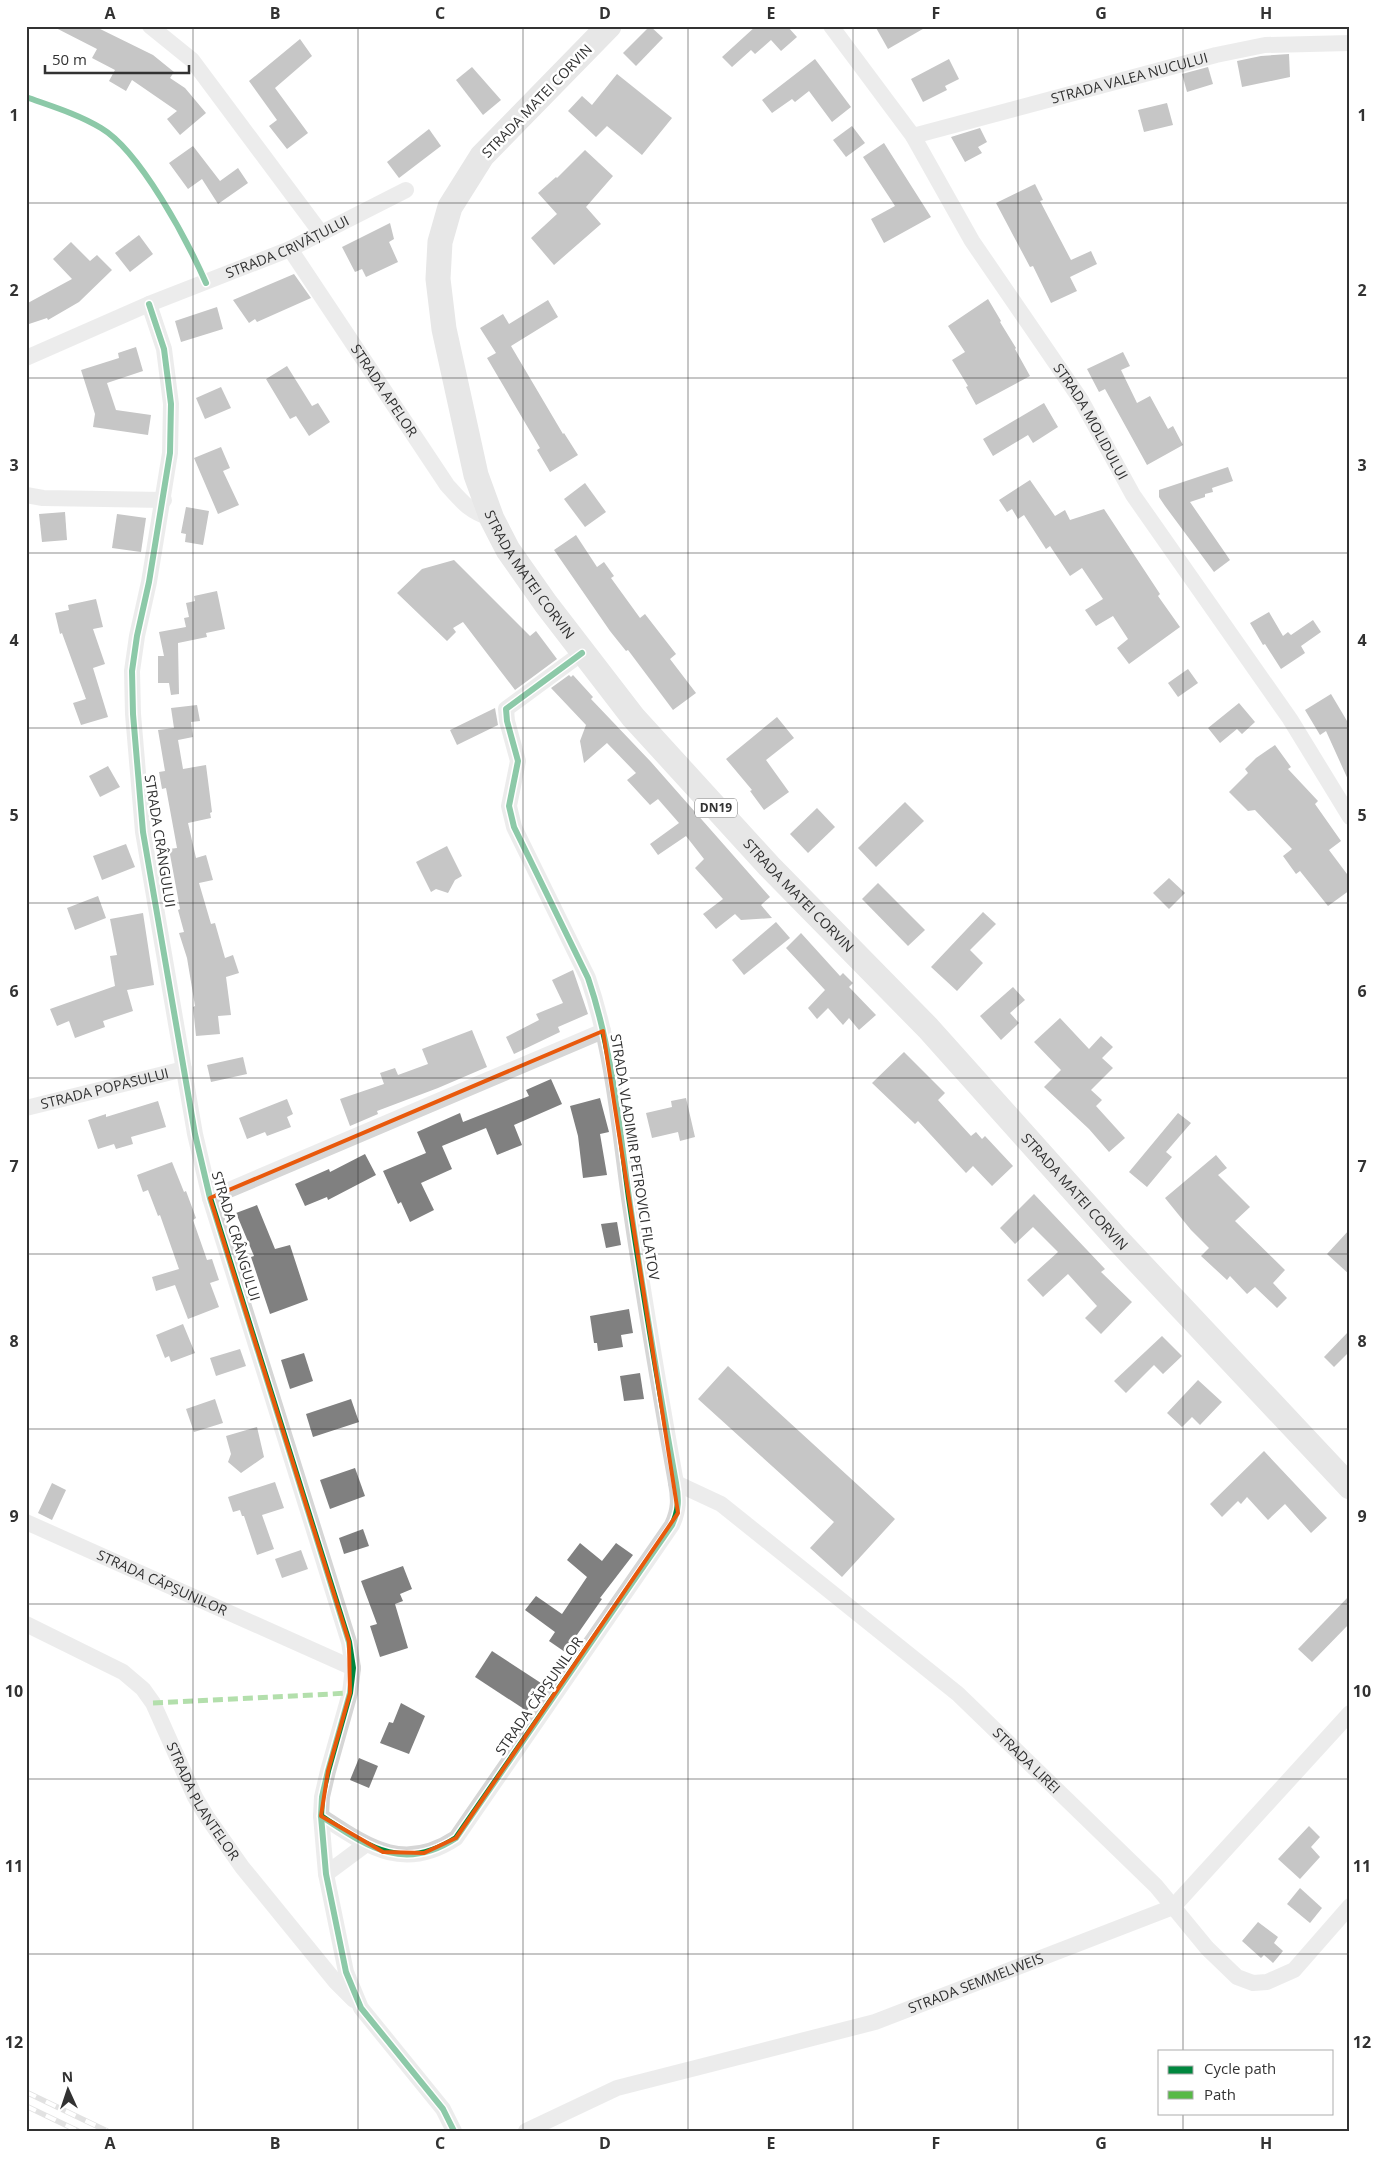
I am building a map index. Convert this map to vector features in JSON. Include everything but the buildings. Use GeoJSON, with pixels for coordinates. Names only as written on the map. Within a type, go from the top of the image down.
{"type":"FeatureCollection","features":[{"type":"Feature","properties":{"kind":"main road","name":"STRADA MATEI CORVIN"},"geometry":{"type":"LineString","coordinates":[[610,26],[482,156],[450,207],[440,242],[438,279],[444,330],[476,475],[492,519],[508,550],[582,653],[633,717],[769,866],[928,1028],[1117,1240],[1350,1487]]}},
{"type":"Feature","properties":{"kind":"street"},"geometry":{"type":"LineString","coordinates":[[150,26],[192,60],[321,233]]}},
{"type":"Feature","properties":{"kind":"street","name":"STRADA MOLIDULUI"},"geometry":{"type":"LineString","coordinates":[[831,26],[913,136],[972,241],[1081,400],[1133,495],[1290,718],[1350,817]]}},
{"type":"Feature","properties":{"kind":"street","name":"STRADA VALEA NUCULUI"},"geometry":{"type":"LineString","coordinates":[[913,136],[1216,55],[1265,45],[1296,42],[1350,42]]}},
{"type":"Feature","properties":{"kind":"street","name":"STRADA CRIVĂȚULUI"},"geometry":{"type":"LineString","coordinates":[[26,358],[149,304],[290,249],[406,190]]}},
{"type":"Feature","properties":{"kind":"street","name":"STRADA APELOR"},"geometry":{"type":"LineString","coordinates":[[290,249],[447,485],[467,507],[476,513],[492,519]]}},
{"type":"Feature","properties":{"kind":"street","name":"STRADA CRÂNGULUI"},"geometry":{"type":"LineString","coordinates":[[149,304],[164,349],[170,404],[170,452],[164,500],[149,582],[136,636],[132,671],[132,714],[144,832],[195,1134],[210,1198],[350,1642],[353,1668],[350,1693],[322,1797],[321,1816],[326,1874],[346,1972],[362,2008],[443,2110],[454,2131]]}},
{"type":"Feature","properties":{"kind":"street"},"geometry":{"type":"LineString","coordinates":[[26,495],[43,498],[164,500]]}},
{"type":"Feature","properties":{"kind":"street","name":"STRADA VLADIMIR PETROVICI FILATOV"},"geometry":{"type":"LineString","coordinates":[[582,653],[506,709],[507,721],[518,761],[509,806],[514,827],[588,978],[603,1031],[649,1332],[676,1483]]}},
{"type":"Feature","properties":{"kind":"street","name":"STRADA VLADIMIR PETROVICI FILATOV"},"geometry":{"type":"LineString","coordinates":[[210,1198],[603,1031]]}},
{"type":"Feature","properties":{"kind":"street","name":"STRADA POPASULUI"},"geometry":{"type":"LineString","coordinates":[[26,1108],[184,1069]]}},
{"type":"Feature","properties":{"kind":"street","name":"STRADA CĂPȘUNILOR"},"geometry":{"type":"LineString","coordinates":[[321,1816],[365,1845],[382,1852],[411,1855],[436,1850],[456,1838],[672,1525],[678,1512],[679,1497],[676,1483]]}},
{"type":"Feature","properties":{"kind":"street","name":"STRADA LIREI"},"geometry":{"type":"LineString","coordinates":[[676,1483],[721,1504],[958,1694],[1156,1886],[1207,1948],[1237,1977],[1253,1983],[1267,1982],[1294,1970],[1350,1906]]}},
{"type":"Feature","properties":{"kind":"street","name":"STRADA CĂPȘUNILOR"},"geometry":{"type":"LineString","coordinates":[[26,1522],[353,1668]]}},
{"type":"Feature","properties":{"kind":"street","name":"STRADA PLANTELOR"},"geometry":{"type":"LineString","coordinates":[[26,1624],[123,1672],[143,1689],[154,1703],[195,1796],[242,1867],[336,1981],[362,2008]]}},
{"type":"Feature","properties":{"kind":"street","name":"STRADA SEMMELWEIS"},"geometry":{"type":"LineString","coordinates":[[526,2131],[617,2088],[875,2022],[1173,1907],[1350,1713]]}},
{"type":"Feature","properties":{"kind":"street"},"geometry":{"type":"LineString","coordinates":[[326,1874],[365,1845]]}},
{"type":"Feature","properties":{"kind":"highlighted area"},"geometry":{"type":"Polygon","coordinates":[[[603,1031],[678,1513],[456,1838],[424,1853],[383,1852],[321,1816],[328,1771],[350,1693],[349,1642],[210,1198],[603,1031]]]}},
{"type":"Feature","properties":{"kind":"railway"},"geometry":{"type":"LineString","coordinates":[[26,2092],[107,2131]]}},
{"type":"Feature","properties":{"kind":"railway"},"geometry":{"type":"LineString","coordinates":[[26,2106],[78,2131]]}},
{"type":"Feature","properties":{"kind":"marked path"},"geometry":{"type":"LineString","coordinates":[[153,1703],[350,1693]]}},
{"type":"Feature","properties":{"kind":"cycle path"},"geometry":{"type":"LineString","coordinates":[[26,97],[83,119],[101,128],[116,140],[131,156],[161,198],[175,221],[206,283]]}},
{"type":"Feature","properties":{"kind":"cycle path"},"geometry":{"type":"LineString","coordinates":[[149,304],[164,349],[171,404],[170,453],[132,671],[133,714],[143,832],[195,1134],[210,1198],[349,1642],[353,1668],[350,1693],[328,1771],[322,1797],[321,1816],[326,1874],[346,1972],[361,2008],[443,2109],[454,2131]]}},
{"type":"Feature","properties":{"kind":"cycle path"},"geometry":{"type":"LineString","coordinates":[[321,1816],[370,1845],[402,1854],[419,1854],[437,1848],[456,1838],[672,1525],[677,1509],[677,1489],[629,1198],[614,1087],[603,1032],[588,978],[514,827],[509,806],[518,761],[507,721],[506,709],[582,653]]}}]}
